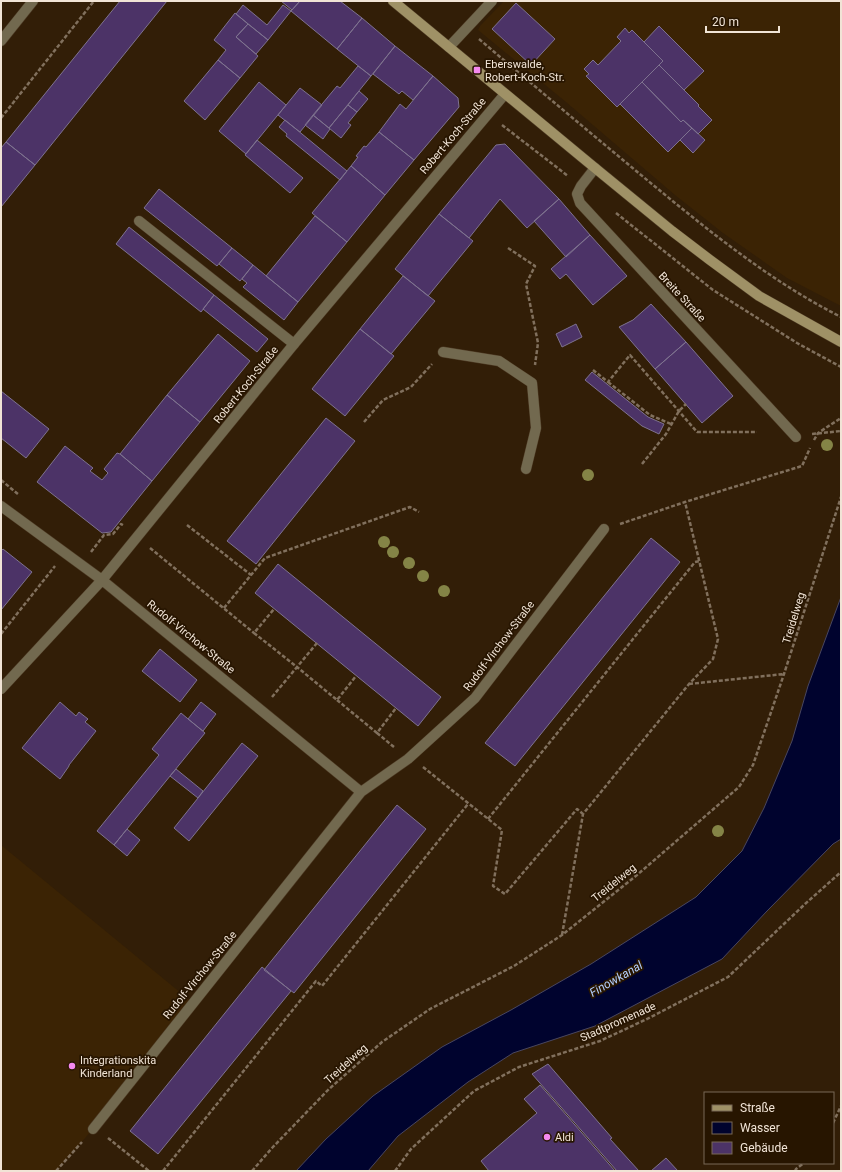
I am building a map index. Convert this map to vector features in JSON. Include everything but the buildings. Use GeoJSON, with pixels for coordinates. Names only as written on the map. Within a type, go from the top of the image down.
{"type":"FeatureCollection","features":[{"type":"Feature","properties":{"kind":"main road"},"geometry":{"type":"LineString","coordinates":[[393,1],[594,168],[710,260],[759,296],[841,342]]}},
{"type":"Feature","properties":{"kind":"street"},"geometry":{"type":"LineString","coordinates":[[1,41],[32,1]]}},
{"type":"Feature","properties":{"kind":"street"},"geometry":{"type":"LineString","coordinates":[[449,47],[492,1]]}},
{"type":"Feature","properties":{"kind":"street","name":"Robert-Koch-Straße"},"geometry":{"type":"LineString","coordinates":[[1,689],[102,580],[294,344],[505,94]]}},
{"type":"Feature","properties":{"kind":"street"},"geometry":{"type":"LineString","coordinates":[[581,186],[594,168]]}},
{"type":"Feature","properties":{"kind":"street","name":"Breite Straße"},"geometry":{"type":"LineString","coordinates":[[581,186],[577,194],[580,203],[796,437]]}},
{"type":"Feature","properties":{"kind":"street"},"geometry":{"type":"LineString","coordinates":[[140,221],[294,344]]}},
{"type":"Feature","properties":{"kind":"street"},"geometry":{"type":"LineString","coordinates":[[443,352],[500,361],[532,383],[536,428],[526,469]]}},
{"type":"Feature","properties":{"kind":"street","name":"Rudolf-Virchow-Straße"},"geometry":{"type":"LineString","coordinates":[[1,506],[102,580],[361,792]]}},
{"type":"Feature","properties":{"kind":"street","name":"Rudolf-Virchow-Straße"},"geometry":{"type":"LineString","coordinates":[[93,1130],[361,792],[408,759],[475,698],[604,529]]}},
{"type":"Feature","properties":{"kind":"path"},"geometry":{"type":"LineString","coordinates":[[1,118],[94,1]]}},
{"type":"Feature","properties":{"kind":"path"},"geometry":{"type":"LineString","coordinates":[[467,28],[707,230],[761,269],[825,309],[841,317]]}},
{"type":"Feature","properties":{"kind":"path"},"geometry":{"type":"LineString","coordinates":[[488,114],[581,186]]}},
{"type":"Feature","properties":{"kind":"path"},"geometry":{"type":"LineString","coordinates":[[508,248],[535,266],[526,284],[538,343],[532,383]]}},
{"type":"Feature","properties":{"kind":"path"},"geometry":{"type":"LineString","coordinates":[[364,422],[383,400],[411,387],[443,352]]}},
{"type":"Feature","properties":{"kind":"path"},"geometry":{"type":"LineString","coordinates":[[608,382],[630,355],[697,432],[757,432]]}},
{"type":"Feature","properties":{"kind":"path"},"geometry":{"type":"LineString","coordinates":[[593,370],[650,415],[671,424]]}},
{"type":"Feature","properties":{"kind":"path"},"geometry":{"type":"LineString","coordinates":[[642,464],[666,434],[678,411],[686,404]]}},
{"type":"Feature","properties":{"kind":"path"},"geometry":{"type":"LineString","coordinates":[[604,529],[802,466],[818,434],[841,418]]}},
{"type":"Feature","properties":{"kind":"path"},"geometry":{"type":"LineString","coordinates":[[796,437],[841,431]]}},
{"type":"Feature","properties":{"kind":"path","name":"Treidelweg"},"geometry":{"type":"LineString","coordinates":[[252,1171],[328,1090],[382,1042],[430,1009],[514,966],[562,935],[637,876],[739,787],[753,765],[841,496]]}},
{"type":"Feature","properties":{"kind":"path"},"geometry":{"type":"LineString","coordinates":[[562,935],[584,814],[689,684],[713,659],[718,639],[685,502]]}},
{"type":"Feature","properties":{"kind":"path"},"geometry":{"type":"LineString","coordinates":[[224,608],[265,558],[410,507],[419,512]]}},
{"type":"Feature","properties":{"kind":"path"},"geometry":{"type":"LineString","coordinates":[[89,554],[104,535],[113,534],[121,524],[408,759],[417,763],[502,830],[493,886],[505,894],[577,809],[584,814]]}},
{"type":"Feature","properties":{"kind":"path"},"geometry":{"type":"LineString","coordinates":[[187,525],[252,575]]}},
{"type":"Feature","properties":{"kind":"path"},"geometry":{"type":"LineString","coordinates":[[488,819],[695,562],[700,561]]}},
{"type":"Feature","properties":{"kind":"path"},"geometry":{"type":"LineString","coordinates":[[254,633],[274,608]]}},
{"type":"Feature","properties":{"kind":"path"},"geometry":{"type":"LineString","coordinates":[[262,710],[316,643]]}},
{"type":"Feature","properties":{"kind":"path"},"geometry":{"type":"LineString","coordinates":[[689,684],[784,674]]}},
{"type":"Feature","properties":{"kind":"path"},"geometry":{"type":"LineString","coordinates":[[337,700],[356,676]]}},
{"type":"Feature","properties":{"kind":"path"},"geometry":{"type":"LineString","coordinates":[[377,733],[396,708]]}},
{"type":"Feature","properties":{"kind":"path"},"geometry":{"type":"LineString","coordinates":[[163,1171],[316,981],[322,986],[468,804]]}},
{"type":"Feature","properties":{"kind":"path","name":"Stadtpromenade"},"geometry":{"type":"LineString","coordinates":[[395,1171],[411,1149],[474,1091],[519,1067],[600,1041],[728,978],[805,904],[841,872]]}},
{"type":"Feature","properties":{"kind":"path"},"geometry":{"type":"LineString","coordinates":[[834,1121],[841,1106]]}},
{"type":"Feature","properties":{"kind":"path"},"geometry":{"type":"LineString","coordinates":[[56,1171],[93,1130]]}},
{"type":"Feature","properties":{"kind":"path"},"geometry":{"type":"LineString","coordinates":[[107,1137],[149,1171]]}},
{"type":"Feature","properties":{"kind":"path"},"geometry":{"type":"LineString","coordinates":[[795,1171],[803,1164]]}},
{"type":"Feature","properties":{"kind":"shaded area"},"geometry":{"type":"Polygon","coordinates":[[[504,1],[841,1],[841,306],[787,278],[723,233],[675,195],[566,102],[478,30],[504,1]]]}},
{"type":"Feature","properties":{"kind":"shaded area","name":"Integrationskita Kinderland"},"geometry":{"type":"Polygon","coordinates":[[[1,845],[193,1003],[93,1129],[56,1171],[1,1171],[1,845]]]}},
{"type":"Feature","properties":{"kind":"water","name":"Finowkanal"},"geometry":{"type":"Polygon","coordinates":[[[841,597],[841,839],[833,844],[722,959],[595,1026],[513,1053],[468,1082],[398,1136],[368,1171],[296,1171],[326,1139],[373,1096],[442,1047],[511,1010],[591,964],[696,897],[742,851],[764,808],[792,741],[808,686],[841,597]]]}},
{"type":"Feature","properties":{"kind":"place","name":"Eberswalde, Robert-Koch-Str."},"geometry":{"type":"Point","coordinates":[477,70]}},
{"type":"Feature","properties":{"kind":"place","name":"Integrationskita Kinderland"},"geometry":{"type":"Point","coordinates":[72,1066]}},
{"type":"Feature","properties":{"kind":"place","name":"Aldi"},"geometry":{"type":"Point","coordinates":[547,1137]}}]}
